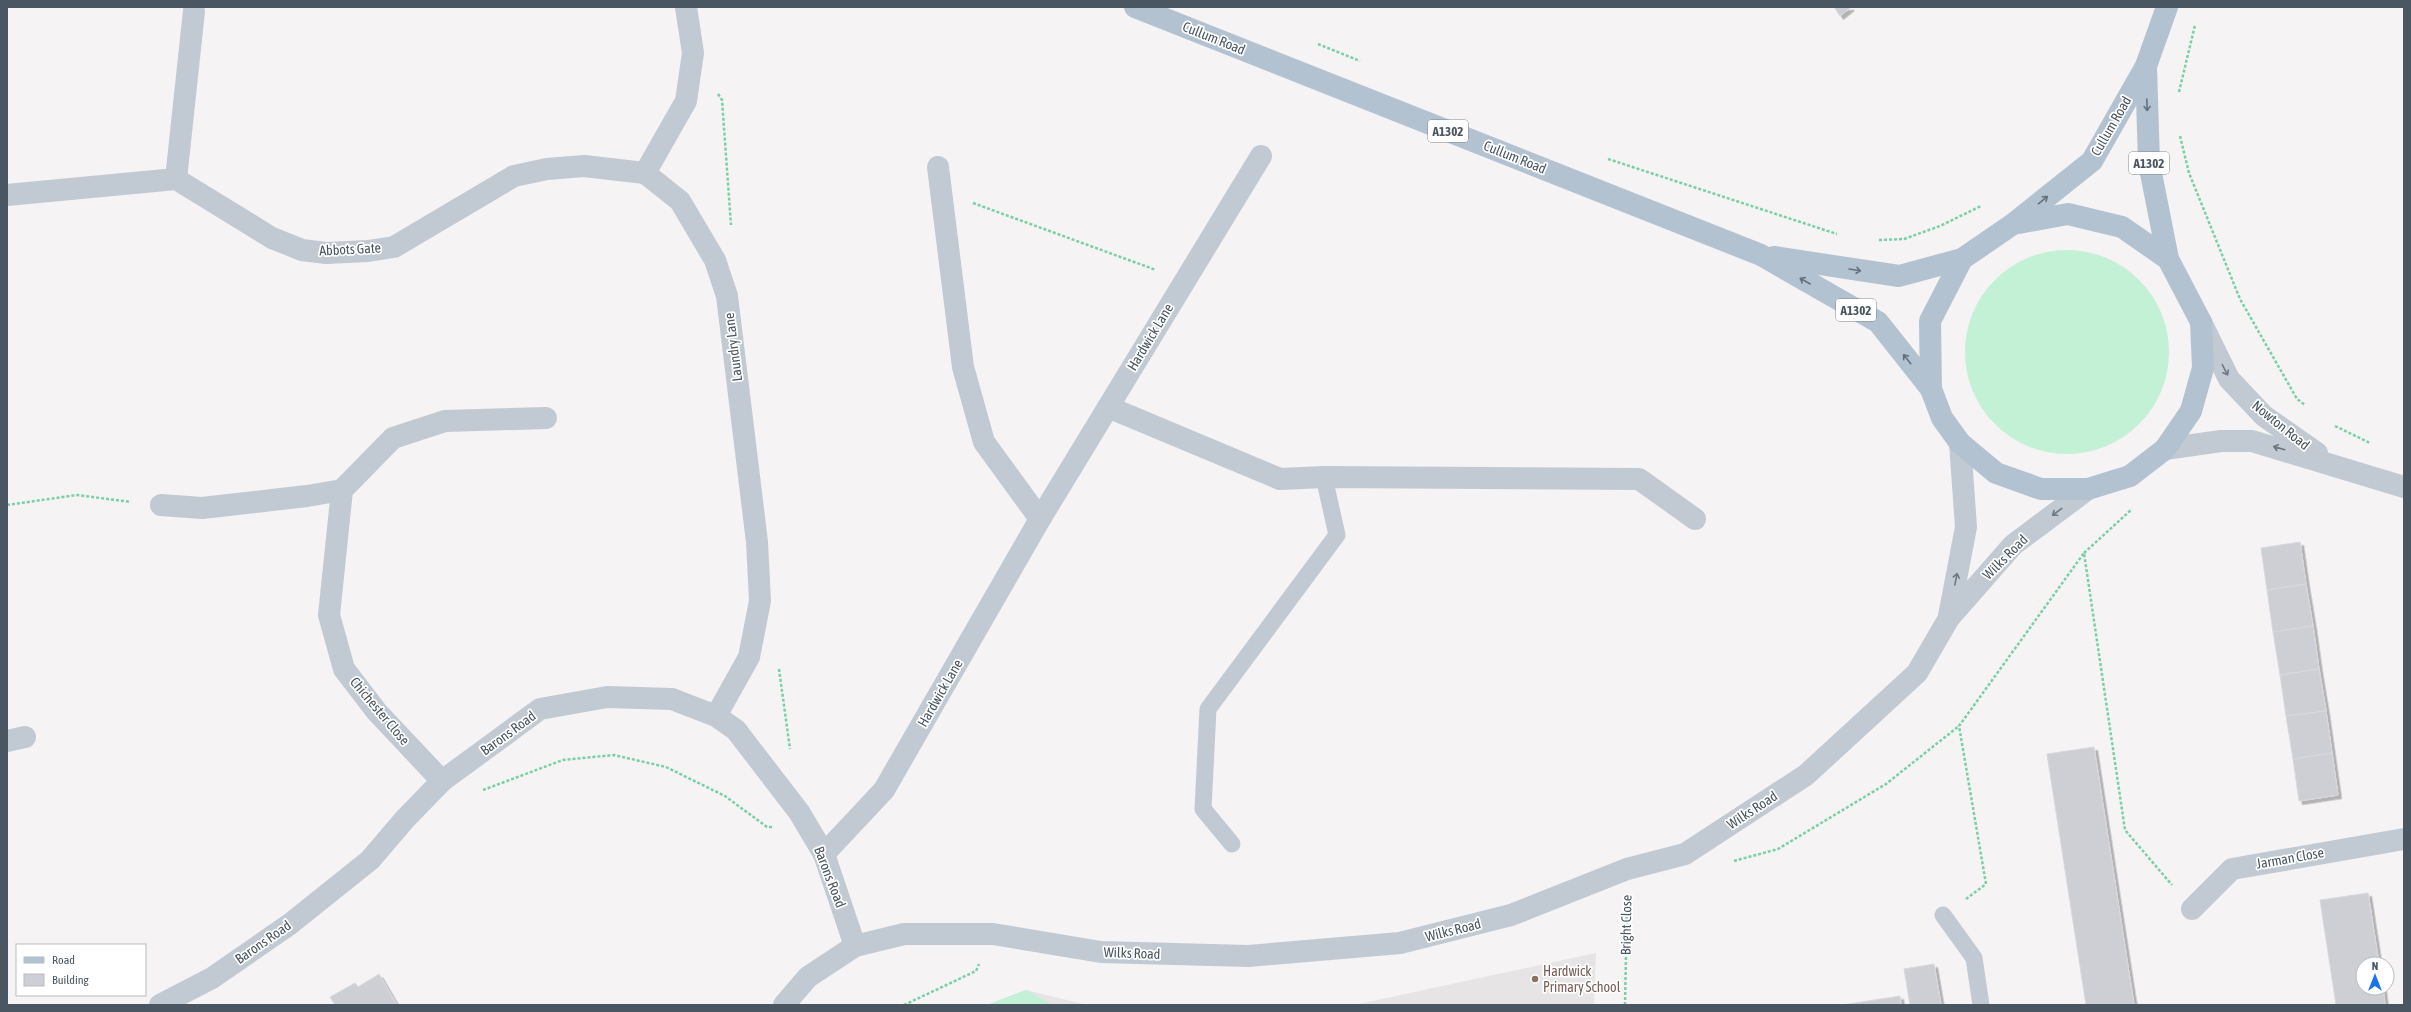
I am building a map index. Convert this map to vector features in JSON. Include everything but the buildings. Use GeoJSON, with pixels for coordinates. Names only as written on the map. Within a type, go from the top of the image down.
{"type":"FeatureCollection","features":[{"type":"Feature","properties":{"kind":"main road","name":"Cullum Road"},"geometry":{"type":"LineString","coordinates":[[1135,7],[1761,255],[1878,322],[1931,389]]}},
{"type":"Feature","properties":{"kind":"main road","name":"Cullum Road"},"geometry":{"type":"LineString","coordinates":[[1761,255],[1899,276],[1962,259],[2013,224],[2092,161],[2146,66],[2167,7]]}},
{"type":"Feature","properties":{"kind":"main road","name":"Cullum Road"},"geometry":{"type":"LineString","coordinates":[[2146,66],[2149,163],[2168,259]]}},
{"type":"Feature","properties":{"kind":"main road"},"geometry":{"type":"LineString","coordinates":[[1962,259],[1930,320],[1931,389],[1942,418],[1960,443],[1996,473],[2041,489],[2088,489],[2130,476],[2165,449],[2191,412],[2203,368],[2201,322],[2168,259],[2122,227],[2068,214],[2013,224]]}},
{"type":"Feature","properties":{"kind":"street"},"geometry":{"type":"LineString","coordinates":[[645,173],[686,101],[693,52],[686,7]]}},
{"type":"Feature","properties":{"kind":"street"},"geometry":{"type":"LineString","coordinates":[[7,195],[176,179],[194,11]]}},
{"type":"Feature","properties":{"kind":"street","name":"Hardwick Lane"},"geometry":{"type":"LineString","coordinates":[[824,854],[884,790],[1040,519],[1262,156]]}},
{"type":"Feature","properties":{"kind":"street","name":"Abbots Gate"},"geometry":{"type":"LineString","coordinates":[[176,179],[272,238],[302,250],[326,253],[368,251],[394,247],[514,176],[547,169],[584,166],[645,173]]}},
{"type":"Feature","properties":{"kind":"street"},"geometry":{"type":"LineString","coordinates":[[938,166],[943,192],[963,367],[984,442],[1040,519]]}},
{"type":"Feature","properties":{"kind":"street","name":"Laundry Lane"},"geometry":{"type":"LineString","coordinates":[[645,173],[680,201],[715,260],[727,296],[757,542],[760,601],[749,657],[716,716]]}},
{"type":"Feature","properties":{"kind":"street","name":"Nowton Road"},"geometry":{"type":"LineString","coordinates":[[2201,322],[2229,379],[2264,416],[2330,463]]}},
{"type":"Feature","properties":{"kind":"street"},"geometry":{"type":"LineString","coordinates":[[1108,407],[1280,479],[1324,477],[1639,479],[1695,519]]}},
{"type":"Feature","properties":{"kind":"street"},"geometry":{"type":"LineString","coordinates":[[161,506],[202,508],[307,496],[342,490],[393,438],[445,421],[546,418]]}},
{"type":"Feature","properties":{"kind":"street","name":"Nowton Road"},"geometry":{"type":"LineString","coordinates":[[2165,449],[2221,441],[2252,441],[2330,463],[2404,487]]}},
{"type":"Feature","properties":{"kind":"street","name":"Wilks Road"},"geometry":{"type":"LineString","coordinates":[[1949,618],[1966,527],[1960,443]]}},
{"type":"Feature","properties":{"kind":"street","name":"Wilks Road"},"geometry":{"type":"LineString","coordinates":[[855,946],[904,934],[993,934],[1101,952],[1240,956],[1400,943],[1511,915],[1627,869],[1686,854],[1806,775],[1917,673],[1949,618],[2013,546],[2088,489]]}},
{"type":"Feature","properties":{"kind":"street","name":"Chichester Close"},"geometry":{"type":"LineString","coordinates":[[342,490],[329,615],[344,669],[377,712],[442,781]]}},
{"type":"Feature","properties":{"kind":"street","name":"Barons Road"},"geometry":{"type":"LineString","coordinates":[[160,1005],[212,978],[290,924],[370,860],[404,819],[442,781],[540,709],[607,697],[672,699],[716,716],[736,730],[799,812],[824,854],[855,946]]}},
{"type":"Feature","properties":{"kind":"street","name":"Jarman Close"},"geometry":{"type":"LineString","coordinates":[[2192,909],[2232,869],[2404,839]]}},
{"type":"Feature","properties":{"kind":"street"},"geometry":{"type":"LineString","coordinates":[[784,1005],[808,977],[855,946]]}},
{"type":"Feature","properties":{"kind":"lane"},"geometry":{"type":"LineString","coordinates":[[1232,844],[1203,809],[1208,709],[1337,535],[1324,477]]}},
{"type":"Feature","properties":{"kind":"lane"},"geometry":{"type":"LineString","coordinates":[[1943,915],[1974,958],[1982,1005]]}},
{"type":"Feature","properties":{"kind":"path"},"geometry":{"type":"LineString","coordinates":[[2178,96],[2194,28]]}},
{"type":"Feature","properties":{"kind":"path"},"geometry":{"type":"LineString","coordinates":[[1315,43],[1364,63]]}},
{"type":"Feature","properties":{"kind":"path"},"geometry":{"type":"LineString","coordinates":[[693,52],[722,100],[732,231]]}},
{"type":"Feature","properties":{"kind":"path"},"geometry":{"type":"LineString","coordinates":[[2180,134],[2189,173],[2240,299],[2298,399],[2309,408]]}},
{"type":"Feature","properties":{"kind":"path"},"geometry":{"type":"LineString","coordinates":[[1602,157],[1841,235]]}},
{"type":"Feature","properties":{"kind":"path"},"geometry":{"type":"LineString","coordinates":[[943,192],[1185,280]]}},
{"type":"Feature","properties":{"kind":"path"},"geometry":{"type":"LineString","coordinates":[[1876,241],[1904,239],[1940,226],[1986,204]]}},
{"type":"Feature","properties":{"kind":"path"},"geometry":{"type":"LineString","coordinates":[[2334,426],[2374,445]]}},
{"type":"Feature","properties":{"kind":"path"},"geometry":{"type":"LineString","coordinates":[[7,505],[77,494],[161,506]]}},
{"type":"Feature","properties":{"kind":"path"},"geometry":{"type":"LineString","coordinates":[[1733,861],[1778,849],[1886,784],[1959,726],[2084,553],[2125,830],[2192,909]]}},
{"type":"Feature","properties":{"kind":"path"},"geometry":{"type":"LineString","coordinates":[[778,663],[791,754]]}},
{"type":"Feature","properties":{"kind":"path"},"geometry":{"type":"LineString","coordinates":[[1943,915],[1986,884],[1959,726]]}},
{"type":"Feature","properties":{"kind":"path"},"geometry":{"type":"LineString","coordinates":[[480,792],[563,760],[614,755],[666,767],[725,796],[767,827],[776,827]]}},
{"type":"Feature","properties":{"kind":"path","name":"Bright Close"},"geometry":{"type":"LineString","coordinates":[[1625,1005],[1627,869]]}},
{"type":"Feature","properties":{"kind":"path"},"geometry":{"type":"LineString","coordinates":[[904,1005],[976,971],[993,934]]}},
{"type":"Feature","properties":{"kind":"shaded area","name":"Hardwick Primary School"},"geometry":{"type":"Polygon","coordinates":[[[1596,953],[1594,1005],[1354,1005],[1596,953]]]}},
{"type":"Feature","properties":{"kind":"shaded area"},"geometry":{"type":"Polygon","coordinates":[[[1026,990],[1087,1005],[987,1005],[1026,990]]]}},
{"type":"Feature","properties":{"kind":"green space"},"geometry":{"type":"Polygon","coordinates":[[[2057,250],[2077,250],[2097,254],[2115,262],[2132,273],[2146,287],[2157,304],[2165,322],[2169,342],[2169,362],[2165,382],[2157,400],[2146,417],[2132,431],[2115,442],[2097,450],[2077,454],[2057,454],[2037,450],[2019,442],[2002,431],[1988,417],[1977,400],[1969,382],[1965,362],[1965,342],[1969,322],[1977,304],[1988,287],[2002,273],[2019,262],[2037,254],[2057,250]]]}},
{"type":"Feature","properties":{"kind":"green space"},"geometry":{"type":"Polygon","coordinates":[[[1026,990],[1053,1005],[987,1005],[1026,990]]]}},
{"type":"Feature","properties":{"kind":"place","name":"Hardwick Primary School"},"geometry":{"type":"Point","coordinates":[1535,979]}}]}
